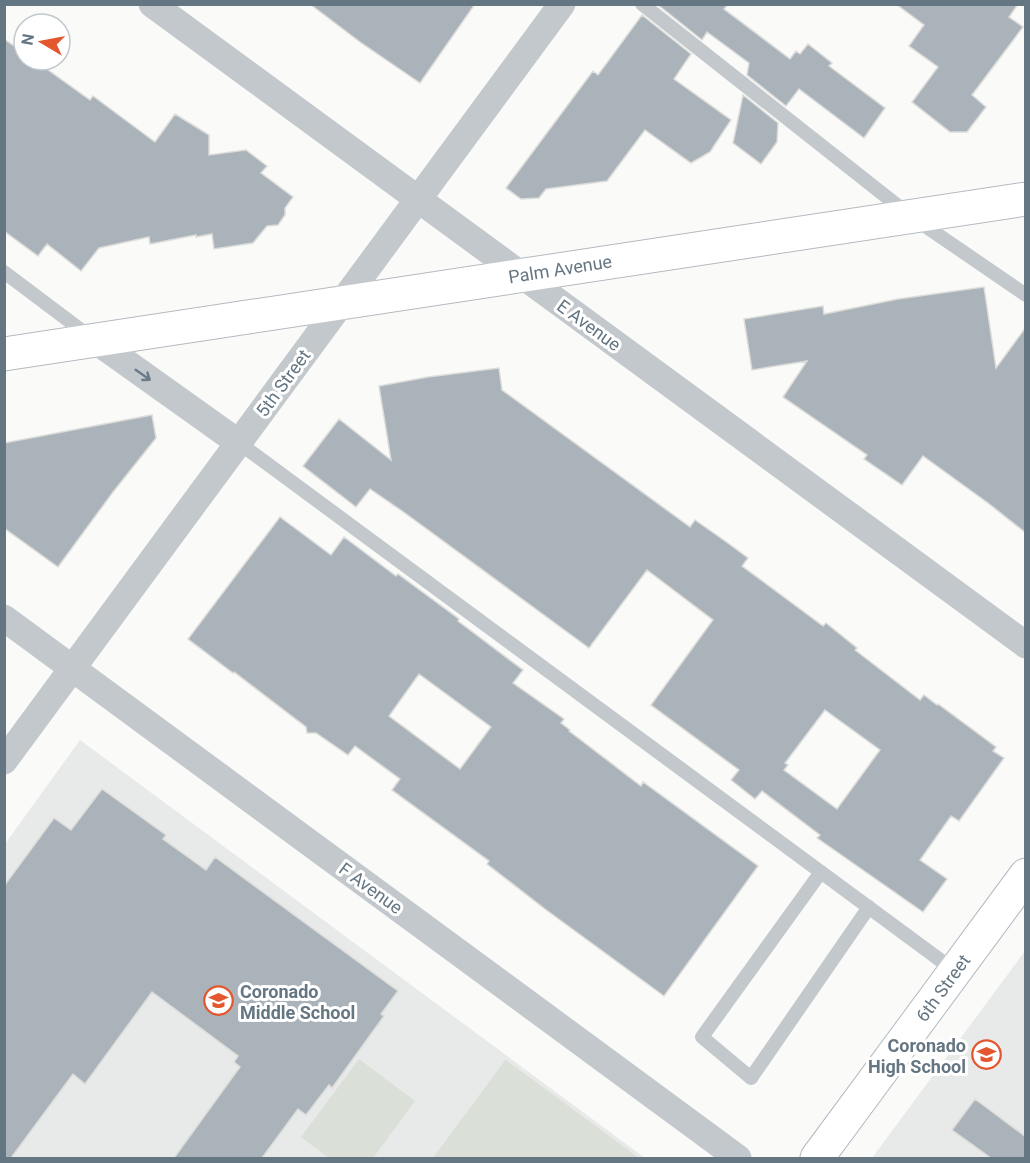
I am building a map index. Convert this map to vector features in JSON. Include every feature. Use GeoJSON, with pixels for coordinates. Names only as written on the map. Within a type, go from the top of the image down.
{"type":"FeatureCollection","features":[{"type":"Feature","properties":{"kind":"street","name":"E Avenue"},"geometry":{"type":"LineString","coordinates":[[152,4],[1026,645]]}},
{"type":"Feature","properties":{"kind":"street","name":"5th Street"},"geometry":{"type":"LineString","coordinates":[[4,761],[562,4]]}},
{"type":"Feature","properties":{"kind":"street","name":"Palm Avenue"},"geometry":{"type":"LineString","coordinates":[[4,354],[1026,199]]}},
{"type":"Feature","properties":{"kind":"street"},"geometry":{"type":"LineString","coordinates":[[96,341],[239,443]]}},
{"type":"Feature","properties":{"kind":"street","name":"F Avenue"},"geometry":{"type":"LineString","coordinates":[[4,618],[738,1158]]}},
{"type":"Feature","properties":{"kind":"street","name":"6th Street"},"geometry":{"type":"LineString","coordinates":[[817,1158],[1026,875]]}},
{"type":"Feature","properties":{"kind":"lane"},"geometry":{"type":"LineString","coordinates":[[642,4],[912,217],[1026,295]]}},
{"type":"Feature","properties":{"kind":"lane"},"geometry":{"type":"LineString","coordinates":[[4,272],[96,341]]}},
{"type":"Feature","properties":{"kind":"lane"},"geometry":{"type":"LineString","coordinates":[[239,443],[955,971]]}},
{"type":"Feature","properties":{"kind":"lane"},"geometry":{"type":"LineString","coordinates":[[821,872],[702,1037],[751,1078],[869,907]]}},
{"type":"Feature","properties":{"kind":"shaded area","name":"Coronado Middle School"},"geometry":{"type":"Polygon","coordinates":[[[80,740],[645,1158],[5,1158],[5,844],[80,740]]]}},
{"type":"Feature","properties":{"kind":"shaded area","name":"Coronado High School"},"geometry":{"type":"Polygon","coordinates":[[[1025,951],[1025,1158],[872,1158],[1025,951]]]}},
{"type":"Feature","properties":{"kind":"shaded area"},"geometry":{"type":"Polygon","coordinates":[[[359,1059],[415,1101],[373,1158],[329,1158],[301,1137],[359,1059]]]}},
{"type":"Feature","properties":{"kind":"shaded area"},"geometry":{"type":"Polygon","coordinates":[[[506,1060],[639,1158],[433,1158],[506,1060]]]}},
{"type":"Feature","properties":{"kind":"building"},"geometry":{"type":"Polygon","coordinates":[[[310,4],[475,4],[420,83],[310,4]]]}},
{"type":"Feature","properties":{"kind":"building"},"geometry":{"type":"Polygon","coordinates":[[[657,4],[728,4],[724,9],[790,59],[796,51],[800,54],[808,44],[832,63],[829,66],[885,108],[864,138],[799,89],[786,106],[747,75],[749,63],[707,32],[702,40],[657,4]]]}},
{"type":"Feature","properties":{"kind":"building"},"geometry":{"type":"Polygon","coordinates":[[[896,4],[1018,4],[1009,17],[1023,27],[972,95],[986,107],[967,132],[950,132],[912,102],[938,67],[909,46],[924,25],[896,4]]]}},
{"type":"Feature","properties":{"kind":"building"},"geometry":{"type":"Polygon","coordinates":[[[642,15],[691,54],[674,79],[731,120],[710,152],[691,163],[645,130],[607,181],[546,189],[539,198],[521,199],[506,188],[593,71],[598,75],[642,15]]]}},
{"type":"Feature","properties":{"kind":"building"},"geometry":{"type":"Polygon","coordinates":[[[4,39],[12,45],[12,72],[51,72],[90,100],[93,96],[155,142],[175,114],[209,135],[209,155],[246,150],[267,166],[261,173],[293,197],[285,208],[285,215],[278,225],[267,226],[253,243],[214,249],[212,234],[150,244],[149,237],[99,248],[81,271],[47,244],[38,256],[4,231],[4,39]]]}},
{"type":"Feature","properties":{"kind":"building"},"geometry":{"type":"Polygon","coordinates":[[[743,95],[778,123],[777,142],[761,164],[733,143],[743,95]]]}},
{"type":"Feature","properties":{"kind":"building"},"geometry":{"type":"Polygon","coordinates":[[[984,287],[996,368],[1026,327],[1026,533],[923,456],[902,485],[864,459],[867,455],[783,397],[807,361],[752,370],[744,319],[823,306],[824,314],[898,299],[984,287]]]}},
{"type":"Feature","properties":{"kind":"building"},"geometry":{"type":"Polygon","coordinates":[[[499,368],[502,390],[690,527],[695,520],[725,541],[748,558],[742,566],[823,626],[826,623],[857,648],[855,650],[920,700],[924,695],[996,747],[993,751],[1004,758],[959,821],[951,816],[920,860],[947,879],[923,912],[817,838],[820,835],[762,791],[755,799],[731,780],[739,770],[651,705],[713,620],[647,570],[589,648],[370,489],[356,507],[303,466],[339,419],[391,460],[379,386],[499,368]],[[825,710],[785,763],[788,765],[784,770],[837,809],[880,750],[825,710]]]}},
{"type":"Feature","properties":{"kind":"building"},"geometry":{"type":"Polygon","coordinates":[[[152,415],[156,438],[58,567],[4,528],[4,443],[152,415]]]}},
{"type":"Feature","properties":{"kind":"building"},"geometry":{"type":"Polygon","coordinates":[[[280,517],[331,555],[344,537],[459,619],[458,621],[523,670],[513,683],[564,719],[561,723],[569,731],[641,786],[643,782],[758,866],[664,996],[545,909],[487,864],[489,861],[392,790],[400,779],[355,746],[348,755],[316,733],[307,733],[306,727],[188,639],[280,517]],[[419,674],[389,716],[460,769],[491,727],[419,674]]]}},
{"type":"Feature","properties":{"kind":"building","name":"Coronado Middle School"},"geometry":{"type":"Polygon","coordinates":[[[102,789],[166,835],[163,839],[206,870],[215,857],[398,991],[381,1014],[384,1016],[332,1088],[329,1085],[306,1115],[298,1109],[262,1158],[174,1158],[240,1067],[234,1062],[238,1056],[152,992],[85,1084],[73,1074],[11,1158],[4,1158],[4,886],[54,818],[71,830],[102,789]]]}},
{"type":"Feature","properties":{"kind":"building"},"geometry":{"type":"Polygon","coordinates":[[[975,1099],[1026,1137],[1026,1158],[991,1158],[952,1130],[975,1099]]]}},
{"type":"Feature","properties":{"kind":"place","name":"Coronado Middle School"},"geometry":{"type":"Point","coordinates":[219,1001]}},
{"type":"Feature","properties":{"kind":"place","name":"Coronado High School"},"geometry":{"type":"Point","coordinates":[987,1055]}}]}
